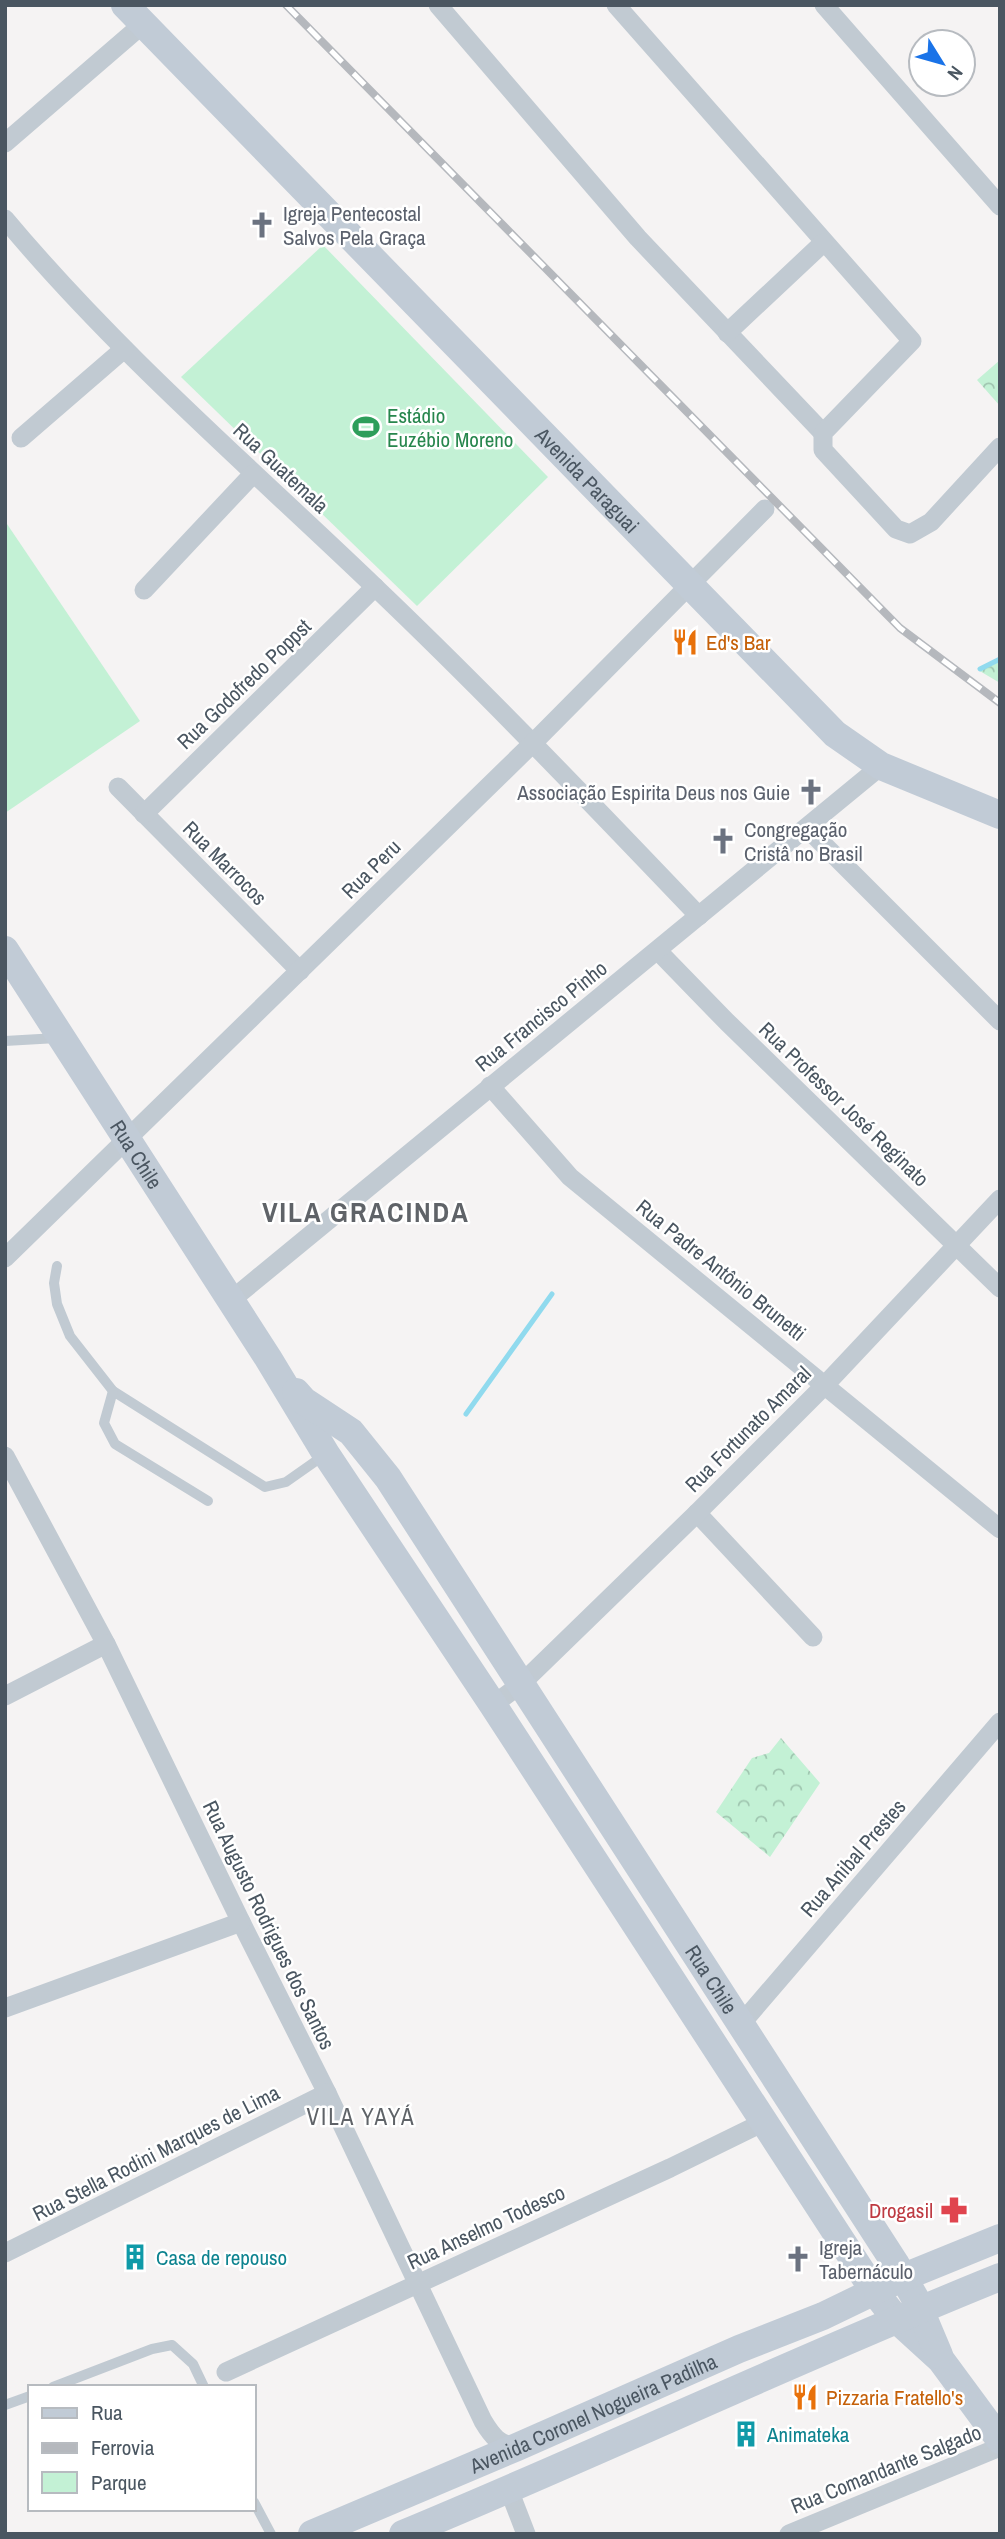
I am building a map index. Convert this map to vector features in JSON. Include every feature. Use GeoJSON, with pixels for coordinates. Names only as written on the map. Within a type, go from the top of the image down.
{"type":"FeatureCollection","features":[{"type":"Feature","properties":{"kind":"main road","name":"Avenida Paraguai"},"geometry":{"type":"LineString","coordinates":[[134,15],[835,734],[881,766],[1000,815]]}},
{"type":"Feature","properties":{"kind":"main road","name":"Rua Chile"},"geometry":{"type":"LineString","coordinates":[[5,950],[268,1358],[326,1454],[493,1704],[874,2291]]}},
{"type":"Feature","properties":{"kind":"main road","name":"Rua Chile"},"geometry":{"type":"LineString","coordinates":[[268,1358],[304,1401],[351,1432],[388,1478],[904,2277]]}},
{"type":"Feature","properties":{"kind":"main road"},"geometry":{"type":"LineString","coordinates":[[326,1454],[324,1447],[328,1437],[335,1431],[351,1432]]}},
{"type":"Feature","properties":{"kind":"main road"},"geometry":{"type":"LineString","coordinates":[[822,2316],[841,2289],[848,2267],[833,2225]]}},
{"type":"Feature","properties":{"kind":"main road","name":"Avenida Coronel Nogueira Padilha"},"geometry":{"type":"LineString","coordinates":[[312,2534],[739,2349],[822,2316],[904,2277],[1000,2238]]}},
{"type":"Feature","properties":{"kind":"main road"},"geometry":{"type":"LineString","coordinates":[[904,2277],[908,2314]]}},
{"type":"Feature","properties":{"kind":"main road","name":"Avenida Coronel Nogueira Padilha"},"geometry":{"type":"LineString","coordinates":[[403,2534],[908,2314],[1000,2277]]}},
{"type":"Feature","properties":{"kind":"main road"},"geometry":{"type":"LineString","coordinates":[[874,2291],[908,2314],[1000,2440]]}},
{"type":"Feature","properties":{"kind":"street"},"geometry":{"type":"LineString","coordinates":[[616,5],[912,341],[823,433]]}},
{"type":"Feature","properties":{"kind":"street"},"geometry":{"type":"LineString","coordinates":[[824,5],[1000,206]]}},
{"type":"Feature","properties":{"kind":"street"},"geometry":{"type":"LineString","coordinates":[[442,6],[638,237],[823,433],[823,450],[896,528],[911,534],[931,522],[1000,447]]}},
{"type":"Feature","properties":{"kind":"street"},"geometry":{"type":"LineString","coordinates":[[5,143],[134,15]]}},
{"type":"Feature","properties":{"kind":"street","name":"Rua Guatemala"},"geometry":{"type":"LineString","coordinates":[[5,219],[33,253],[124,349],[375,587],[533,743],[699,916]]}},
{"type":"Feature","properties":{"kind":"street"},"geometry":{"type":"LineString","coordinates":[[727,333],[823,243]]}},
{"type":"Feature","properties":{"kind":"street"},"geometry":{"type":"LineString","coordinates":[[21,438],[124,349]]}},
{"type":"Feature","properties":{"kind":"street"},"geometry":{"type":"LineString","coordinates":[[144,590],[253,474]]}},
{"type":"Feature","properties":{"kind":"street","name":"Rua Peru"},"geometry":{"type":"LineString","coordinates":[[5,1258],[533,743],[765,509]]}},
{"type":"Feature","properties":{"kind":"street","name":"Rua Godofredo Poppst"},"geometry":{"type":"LineString","coordinates":[[144,814],[375,587]]}},
{"type":"Feature","properties":{"kind":"street","name":"Rua Francisco Pinho"},"geometry":{"type":"LineString","coordinates":[[230,1301],[881,766]]}},
{"type":"Feature","properties":{"kind":"street","name":"Rua Marrocos"},"geometry":{"type":"LineString","coordinates":[[118,787],[300,971]]}},
{"type":"Feature","properties":{"kind":"street"},"geometry":{"type":"LineString","coordinates":[[807,828],[1000,1021]]}},
{"type":"Feature","properties":{"kind":"street","name":"Rua Professor José Reginato"},"geometry":{"type":"LineString","coordinates":[[657,951],[1000,1288]]}},
{"type":"Feature","properties":{"kind":"street","name":"Rua Padre Antônio Brunetti"},"geometry":{"type":"LineString","coordinates":[[490,1086],[570,1177],[1000,1529]]}},
{"type":"Feature","properties":{"kind":"street","name":"Rua Fortunato Amaral"},"geometry":{"type":"LineString","coordinates":[[521,1684],[825,1384],[1000,1199]]}},
{"type":"Feature","properties":{"kind":"street","name":"Rua Augusto Rodrigues dos Santos"},"geometry":{"type":"LineString","coordinates":[[5,1455],[106,1644],[327,2093],[483,2421],[496,2440],[505,2446],[517,2447]]}},
{"type":"Feature","properties":{"kind":"street"},"geometry":{"type":"LineString","coordinates":[[697,1513],[813,1637]]}},
{"type":"Feature","properties":{"kind":"street"},"geometry":{"type":"LineString","coordinates":[[5,1696],[106,1644]]}},
{"type":"Feature","properties":{"kind":"street"},"geometry":{"type":"LineString","coordinates":[[493,1704],[521,1684]]}},
{"type":"Feature","properties":{"kind":"street","name":"Rua Anibal Prestes"},"geometry":{"type":"LineString","coordinates":[[741,2024],[1000,1722]]}},
{"type":"Feature","properties":{"kind":"street"},"geometry":{"type":"LineString","coordinates":[[5,2008],[241,1922]]}},
{"type":"Feature","properties":{"kind":"street","name":"Rua Stella Rodini Marques de Lima"},"geometry":{"type":"LineString","coordinates":[[5,2253],[327,2093]]}},
{"type":"Feature","properties":{"kind":"street","name":"Rua Anselmo Todesco"},"geometry":{"type":"LineString","coordinates":[[226,2372],[658,2174],[764,2122]]}},
{"type":"Feature","properties":{"kind":"street","name":"Rua Augusto Rodrigues dos Santos"},"geometry":{"type":"LineString","coordinates":[[473,2466],[482,2457],[486,2447],[487,2435],[483,2421]]}},
{"type":"Feature","properties":{"kind":"street","name":"Rua Comandante Salgado"},"geometry":{"type":"LineString","coordinates":[[789,2534],[1000,2447]]}},
{"type":"Feature","properties":{"kind":"street"},"geometry":{"type":"LineString","coordinates":[[509,2490],[526,2534]]}},
{"type":"Feature","properties":{"kind":"lane"},"geometry":{"type":"LineString","coordinates":[[5,1041],[62,1037]]}},
{"type":"Feature","properties":{"kind":"lane"},"geometry":{"type":"LineString","coordinates":[[57,1266],[54,1283],[57,1304],[70,1336],[113,1391],[265,1487],[286,1482],[326,1454]]}},
{"type":"Feature","properties":{"kind":"lane"},"geometry":{"type":"LineString","coordinates":[[113,1391],[104,1423],[116,1444],[208,1501]]}},
{"type":"Feature","properties":{"kind":"lane"},"geometry":{"type":"LineString","coordinates":[[58,2385],[152,2349],[172,2345],[193,2364],[203,2385]]}},
{"type":"Feature","properties":{"kind":"lane"},"geometry":{"type":"LineString","coordinates":[[5,2405],[28,2397]]}},
{"type":"Feature","properties":{"kind":"lane"},"geometry":{"type":"LineString","coordinates":[[256,2506],[271,2534]]}},
{"type":"Feature","properties":{"kind":"green space","name":"Estádio Euzébio Moreno"},"geometry":{"type":"Polygon","coordinates":[[[323,245],[548,477],[417,606],[181,377],[323,245]]]}},
{"type":"Feature","properties":{"kind":"green space"},"geometry":{"type":"Polygon","coordinates":[[[1000,360],[1000,406],[977,380],[1000,360]]]}},
{"type":"Feature","properties":{"kind":"green space"},"geometry":{"type":"Polygon","coordinates":[[[5,521],[140,721],[5,813],[5,521]]]}},
{"type":"Feature","properties":{"kind":"green space"},"geometry":{"type":"Polygon","coordinates":[[[1000,659],[1000,683],[978,670],[1000,659]]]}},
{"type":"Feature","properties":{"kind":"green space"},"geometry":{"type":"Polygon","coordinates":[[[781,1738],[820,1783],[770,1857],[716,1812],[752,1758],[769,1753],[781,1738]]]}},
{"type":"Feature","properties":{"kind":"waterway"},"geometry":{"type":"LineString","coordinates":[[980,669],[1000,659]]}},
{"type":"Feature","properties":{"kind":"waterway"},"geometry":{"type":"LineString","coordinates":[[466,1414],[552,1294]]}},
{"type":"Feature","properties":{"kind":"railway"},"geometry":{"type":"LineString","coordinates":[[286,5],[900,628],[1000,703]]}},
{"type":"Feature","properties":{"kind":"place","name":"Igreja Pentecostal Salvos Pela Graça"},"geometry":{"type":"Point","coordinates":[262,225]}},
{"type":"Feature","properties":{"kind":"place","name":"Estádio Euzébio Moreno"},"geometry":{"type":"Point","coordinates":[366,427]}},
{"type":"Feature","properties":{"kind":"place","name":"Ed's Bar"},"geometry":{"type":"Point","coordinates":[685,642]}},
{"type":"Feature","properties":{"kind":"place","name":"Associação Espirita Deus nos Guie"},"geometry":{"type":"Point","coordinates":[811,792]}},
{"type":"Feature","properties":{"kind":"place","name":"Congregação Cristâ no Brasil"},"geometry":{"type":"Point","coordinates":[723,841]}},
{"type":"Feature","properties":{"kind":"place","name":"Drogasil"},"geometry":{"type":"Point","coordinates":[954,2210]}},
{"type":"Feature","properties":{"kind":"place","name":"Casa de repouso"},"geometry":{"type":"Point","coordinates":[135,2257]}},
{"type":"Feature","properties":{"kind":"place","name":"Igreja Tabernáculo"},"geometry":{"type":"Point","coordinates":[798,2259]}},
{"type":"Feature","properties":{"kind":"place","name":"Pizzaria Fratello's"},"geometry":{"type":"Point","coordinates":[805,2397]}},
{"type":"Feature","properties":{"kind":"place","name":"Animateka"},"geometry":{"type":"Point","coordinates":[746,2434]}},
{"type":"Feature","properties":{"kind":"district","name":"VILA GRACINDA"},"geometry":{"type":"Point","coordinates":[366,1212]}},
{"type":"Feature","properties":{"kind":"district","name":"VILA YAYÁ"},"geometry":{"type":"Point","coordinates":[361,2116]}}]}
